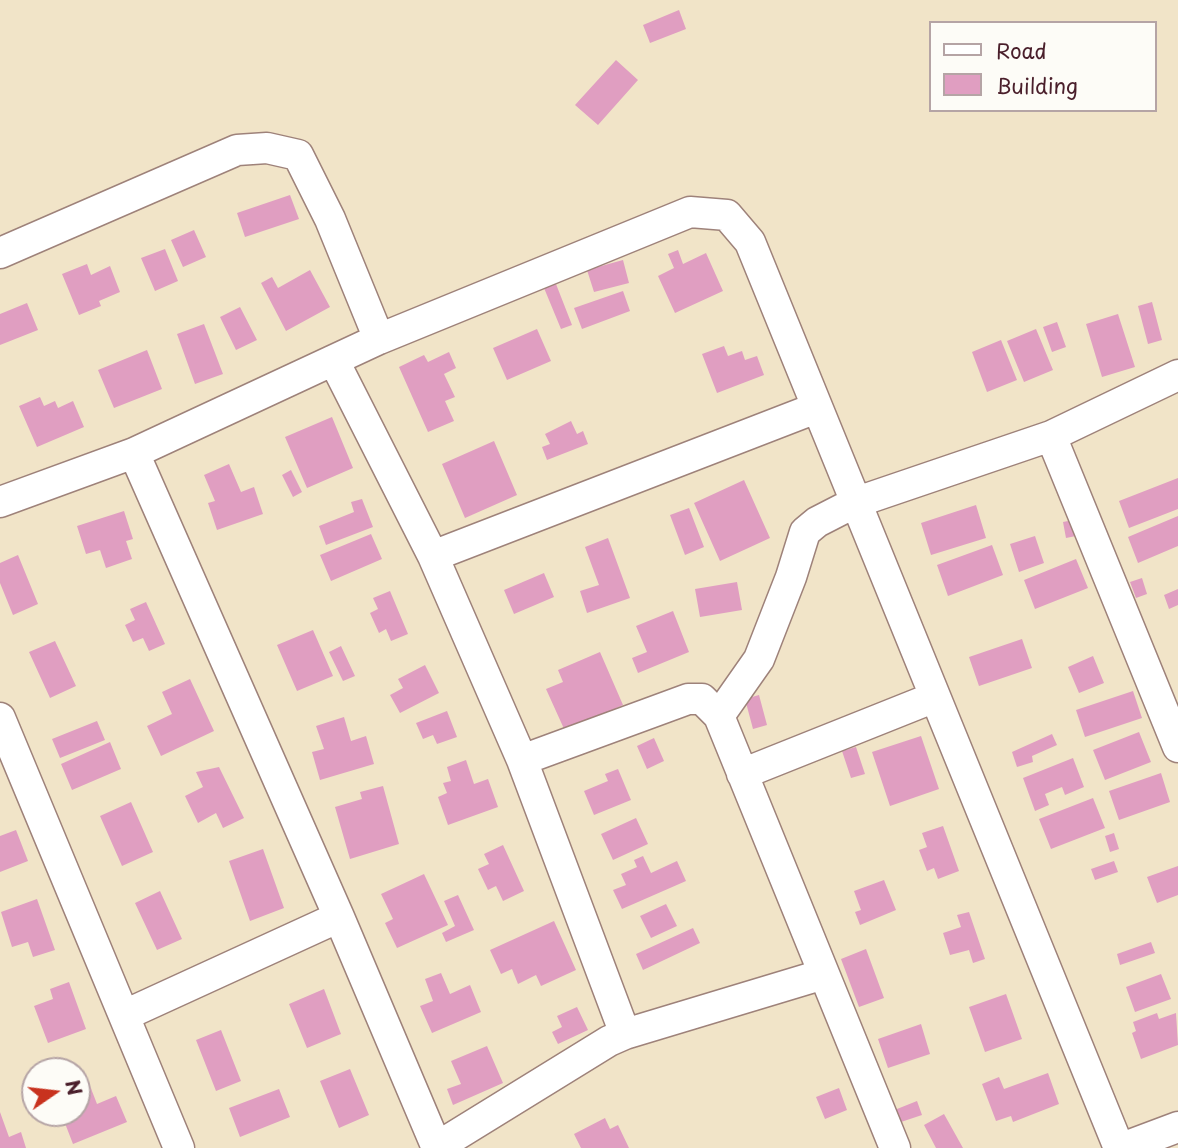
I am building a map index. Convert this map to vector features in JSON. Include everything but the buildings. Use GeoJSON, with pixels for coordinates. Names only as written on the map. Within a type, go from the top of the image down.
{"type":"FeatureCollection","features":[{"type":"Feature","properties":{"kind":"street"},"geometry":{"type":"LineString","coordinates":[[0,253],[237,150],[267,148],[298,155],[330,219],[379,339]]}},
{"type":"Feature","properties":{"kind":"street"},"geometry":{"type":"LineString","coordinates":[[0,502],[134,453],[379,339],[690,212],[727,215],[750,242],[854,503],[1121,1148],[1178,1127]]}},
{"type":"Feature","properties":{"kind":"street"},"geometry":{"type":"LineString","coordinates":[[334,361],[433,556],[522,760],[625,1034]]}},
{"type":"Feature","properties":{"kind":"street"},"geometry":{"type":"LineString","coordinates":[[719,716],[759,659],[791,578],[805,532],[817,522],[854,503],[1051,436],[1178,374]]}},
{"type":"Feature","properties":{"kind":"street"},"geometry":{"type":"LineString","coordinates":[[433,556],[816,408]]}},
{"type":"Feature","properties":{"kind":"street"},"geometry":{"type":"LineString","coordinates":[[1051,436],[1178,747]]}},
{"type":"Feature","properties":{"kind":"street"},"geometry":{"type":"LineString","coordinates":[[134,453],[339,916],[437,1148],[609,1041],[824,974]]}},
{"type":"Feature","properties":{"kind":"street"},"geometry":{"type":"LineString","coordinates":[[742,774],[935,697]]}},
{"type":"Feature","properties":{"kind":"street"},"geometry":{"type":"LineString","coordinates":[[522,760],[688,699],[702,699],[719,716],[895,1148]]}},
{"type":"Feature","properties":{"kind":"street"},"geometry":{"type":"LineString","coordinates":[[0,718],[179,1148]]}},
{"type":"Feature","properties":{"kind":"street"},"geometry":{"type":"LineString","coordinates":[[125,1015],[339,916]]}}]}
